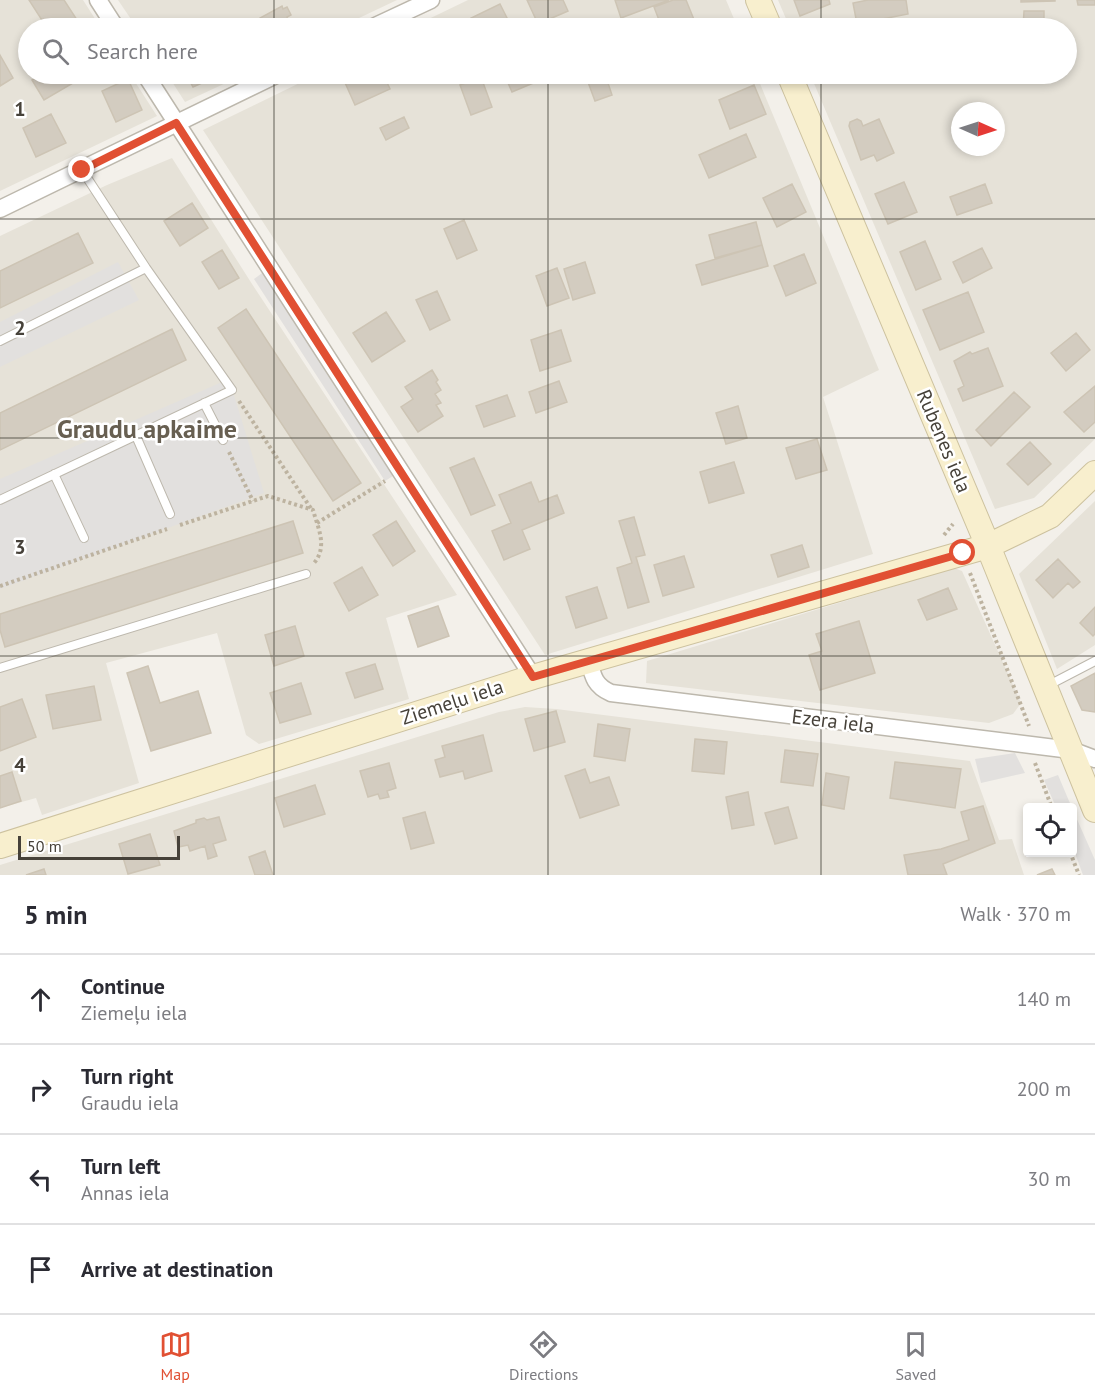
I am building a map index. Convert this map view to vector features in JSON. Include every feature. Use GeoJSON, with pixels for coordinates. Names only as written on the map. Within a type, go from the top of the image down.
{"type":"FeatureCollection","features":[{"type":"Feature","properties":{"kind":"street"},"geometry":{"type":"LineString","coordinates":[[98,0],[110,18]]}},
{"type":"Feature","properties":{"kind":"street"},"geometry":{"type":"LineString","coordinates":[[392,18],[431,0]]}},
{"type":"Feature","properties":{"kind":"street"},"geometry":{"type":"LineString","coordinates":[[758,0],[766,18]]}},
{"type":"Feature","properties":{"kind":"street"},"geometry":{"type":"LineString","coordinates":[[151,84],[533,677]]}},
{"type":"Feature","properties":{"kind":"street"},"geometry":{"type":"LineString","coordinates":[[0,209],[257,84]]}},
{"type":"Feature","properties":{"kind":"street","name":"Rubenes iela"},"geometry":{"type":"LineString","coordinates":[[793,84],[988,546],[1095,810]]}},
{"type":"Feature","properties":{"kind":"street","name":"Ziemeļu iela"},"geometry":{"type":"LineString","coordinates":[[0,846],[533,677],[988,546],[1050,516],[1095,473]]}},
{"type":"Feature","properties":{"kind":"street","name":"Ezera iela"},"geometry":{"type":"LineString","coordinates":[[589,661],[592,676],[599,688],[611,693],[1071,750],[1095,759]]}},
{"type":"Feature","properties":{"kind":"lane"},"geometry":{"type":"LineString","coordinates":[[0,500],[232,390],[146,268],[82,170]]}},
{"type":"Feature","properties":{"kind":"lane"},"geometry":{"type":"LineString","coordinates":[[0,341],[146,268]]}},
{"type":"Feature","properties":{"kind":"lane"},"geometry":{"type":"LineString","coordinates":[[204,403],[223,440]]}},
{"type":"Feature","properties":{"kind":"lane"},"geometry":{"type":"LineString","coordinates":[[136,436],[170,514]]}},
{"type":"Feature","properties":{"kind":"lane"},"geometry":{"type":"LineString","coordinates":[[54,474],[84,538]]}},
{"type":"Feature","properties":{"kind":"lane"},"geometry":{"type":"LineString","coordinates":[[0,668],[306,574]]}},
{"type":"Feature","properties":{"kind":"lane"},"geometry":{"type":"LineString","coordinates":[[1045,687],[1095,662]]}},
{"type":"Feature","properties":{"kind":"path"},"geometry":{"type":"LineString","coordinates":[[232,390],[313,510],[322,542],[318,559],[306,574]]}},
{"type":"Feature","properties":{"kind":"path"},"geometry":{"type":"LineString","coordinates":[[223,440],[253,501]]}},
{"type":"Feature","properties":{"kind":"path"},"geometry":{"type":"LineString","coordinates":[[317,524],[401,471]]}},
{"type":"Feature","properties":{"kind":"path"},"geometry":{"type":"LineString","coordinates":[[0,586],[268,495],[313,510]]}},
{"type":"Feature","properties":{"kind":"path"},"geometry":{"type":"LineString","coordinates":[[975,586],[1028,720]]}},
{"type":"Feature","properties":{"kind":"path"},"geometry":{"type":"LineString","coordinates":[[1034,761],[1050,803]]}},
{"type":"Feature","properties":{"kind":"path"},"geometry":{"type":"LineString","coordinates":[[1072,857],[1079,875]]}},
{"type":"Feature","properties":{"kind":"shaded area"},"geometry":{"type":"Polygon","coordinates":[[[0,0],[83,0],[95,18],[18,18],[18,84],[136,84],[157,116],[0,191],[0,0]]]}},
{"type":"Feature","properties":{"kind":"shaded area"},"geometry":{"type":"Polygon","coordinates":[[[118,0],[397,0],[359,18],[130,18],[118,0]]]}},
{"type":"Feature","properties":{"kind":"shaded area"},"geometry":{"type":"Polygon","coordinates":[[[468,0],[726,0],[734,18],[431,18],[468,0]]]}},
{"type":"Feature","properties":{"kind":"shaded area"},"geometry":{"type":"Polygon","coordinates":[[[778,0],[1095,0],[1095,439],[1034,498],[995,509],[814,84],[1077,84],[1077,18],[786,18],[778,0]]]}},
{"type":"Feature","properties":{"kind":"shaded area"},"geometry":{"type":"Polygon","coordinates":[[[173,84],[224,84],[185,102],[173,84]]]}},
{"type":"Feature","properties":{"kind":"shaded area"},"geometry":{"type":"Polygon","coordinates":[[[297,84],[760,84],[879,370],[823,397],[873,554],[545,655],[203,130],[297,84]]]}},
{"type":"Feature","properties":{"kind":"shaded area"},"geometry":{"type":"Polygon","coordinates":[[[172,158],[252,284],[457,595],[386,618],[409,699],[259,744],[246,735],[217,633],[106,663],[139,783],[42,815],[36,798],[0,808],[0,236],[107,185],[172,158]]]}},
{"type":"Feature","properties":{"kind":"shaded area"},"geometry":{"type":"Polygon","coordinates":[[[118,262],[139,300],[0,367],[0,322],[118,262]]]}},
{"type":"Feature","properties":{"kind":"shaded area"},"geometry":{"type":"Polygon","coordinates":[[[269,268],[401,471],[385,481],[254,279],[269,268]]]}},
{"type":"Feature","properties":{"kind":"shaded area"},"geometry":{"type":"Polygon","coordinates":[[[229,379],[264,493],[0,589],[0,479],[229,379]]]}},
{"type":"Feature","properties":{"kind":"shaded area"},"geometry":{"type":"Polygon","coordinates":[[[1095,501],[1095,645],[1057,669],[1019,574],[1095,501]]]}},
{"type":"Feature","properties":{"kind":"shaded area"},"geometry":{"type":"Polygon","coordinates":[[[954,568],[962,571],[1021,703],[1013,714],[989,723],[646,683],[647,661],[954,568]]]}},
{"type":"Feature","properties":{"kind":"shaded area"},"geometry":{"type":"Polygon","coordinates":[[[525,707],[970,761],[999,840],[1012,839],[1024,875],[0,875],[0,865],[499,712],[525,707]]]}},
{"type":"Feature","properties":{"kind":"shaded area"},"geometry":{"type":"Polygon","coordinates":[[[1015,753],[1025,773],[981,783],[975,759],[1015,753]]]}},
{"type":"Feature","properties":{"kind":"shaded area"},"geometry":{"type":"Polygon","coordinates":[[[1058,775],[1070,803],[1054,803],[1044,780],[1058,775]]]}},
{"type":"Feature","properties":{"kind":"shaded area"},"geometry":{"type":"Polygon","coordinates":[[[1077,819],[1095,860],[1095,875],[1083,875],[1076,857],[1077,819]]]}},
{"type":"Feature","properties":{"kind":"building"},"geometry":{"type":"Polygon","coordinates":[[[29,0],[64,0],[76,18],[41,18],[29,0]]]}},
{"type":"Feature","properties":{"kind":"building"},"geometry":{"type":"Polygon","coordinates":[[[527,0],[563,0],[568,11],[552,18],[535,18],[527,0]]]}},
{"type":"Feature","properties":{"kind":"building"},"geometry":{"type":"Polygon","coordinates":[[[615,0],[669,0],[621,18],[615,0]]]}},
{"type":"Feature","properties":{"kind":"building"},"geometry":{"type":"Polygon","coordinates":[[[673,0],[686,0],[693,18],[658,18],[654,7],[673,0]]]}},
{"type":"Feature","properties":{"kind":"building"},"geometry":{"type":"Polygon","coordinates":[[[794,0],[829,0],[830,4],[800,16],[794,0]]]}},
{"type":"Feature","properties":{"kind":"building"},"geometry":{"type":"Polygon","coordinates":[[[868,0],[906,0],[908,14],[888,18],[856,18],[853,3],[868,0]]]}},
{"type":"Feature","properties":{"kind":"building"},"geometry":{"type":"Polygon","coordinates":[[[1021,0],[1055,0],[1055,1],[1021,2],[1021,0]]]}},
{"type":"Feature","properties":{"kind":"building"},"geometry":{"type":"Polygon","coordinates":[[[1077,0],[1095,0],[1095,5],[1078,5],[1077,0]]]}},
{"type":"Feature","properties":{"kind":"building"},"geometry":{"type":"Polygon","coordinates":[[[500,4],[507,18],[471,18],[500,4]]]}},
{"type":"Feature","properties":{"kind":"building"},"geometry":{"type":"Polygon","coordinates":[[[282,6],[283,9],[287,7],[291,15],[288,18],[260,18],[282,6]]]}},
{"type":"Feature","properties":{"kind":"building"},"geometry":{"type":"Polygon","coordinates":[[[1024,11],[1044,11],[1044,18],[1024,18],[1024,11]]]}},
{"type":"Feature","properties":{"kind":"building"},"geometry":{"type":"Polygon","coordinates":[[[0,55],[13,78],[0,86],[0,55]]]}},
{"type":"Feature","properties":{"kind":"building"},"geometry":{"type":"Polygon","coordinates":[[[34,84],[71,84],[44,100],[34,84]]]}},
{"type":"Feature","properties":{"kind":"building"},"geometry":{"type":"Polygon","coordinates":[[[117,84],[130,84],[142,110],[116,122],[102,91],[117,84]]]}},
{"type":"Feature","properties":{"kind":"building"},"geometry":{"type":"Polygon","coordinates":[[[346,84],[388,84],[390,89],[355,105],[346,84]]]}},
{"type":"Feature","properties":{"kind":"building"},"geometry":{"type":"Polygon","coordinates":[[[484,84],[492,107],[471,115],[460,85],[484,84]]]}},
{"type":"Feature","properties":{"kind":"building"},"geometry":{"type":"Polygon","coordinates":[[[508,84],[531,84],[512,92],[508,84]]]}},
{"type":"Feature","properties":{"kind":"building"},"geometry":{"type":"Polygon","coordinates":[[[589,84],[608,84],[612,95],[595,101],[589,84]]]}},
{"type":"Feature","properties":{"kind":"building"},"geometry":{"type":"Polygon","coordinates":[[[754,85],[766,114],[730,129],[719,100],[754,85]]]}},
{"type":"Feature","properties":{"kind":"building"},"geometry":{"type":"Polygon","coordinates":[[[51,114],[66,143],[36,157],[23,128],[51,114]]]}},
{"type":"Feature","properties":{"kind":"building"},"geometry":{"type":"Polygon","coordinates":[[[404,117],[409,128],[386,140],[380,128],[404,117]]]}},
{"type":"Feature","properties":{"kind":"building"},"geometry":{"type":"Polygon","coordinates":[[[857,119],[863,126],[879,119],[894,153],[877,161],[874,155],[861,160],[849,126],[850,122],[857,119]]]}},
{"type":"Feature","properties":{"kind":"building"},"geometry":{"type":"Polygon","coordinates":[[[746,134],[756,157],[709,178],[699,155],[746,134]]]}},
{"type":"Feature","properties":{"kind":"building"},"geometry":{"type":"Polygon","coordinates":[[[904,182],[917,212],[888,224],[875,194],[904,182]]]}},
{"type":"Feature","properties":{"kind":"building"},"geometry":{"type":"Polygon","coordinates":[[[792,184],[806,212],[777,227],[763,198],[792,184]]]}},
{"type":"Feature","properties":{"kind":"building"},"geometry":{"type":"Polygon","coordinates":[[[985,184],[992,203],[957,215],[950,197],[985,184]]]}},
{"type":"Feature","properties":{"kind":"building"},"geometry":{"type":"Polygon","coordinates":[[[192,203],[208,228],[180,246],[164,221],[192,203]]]}},
{"type":"Feature","properties":{"kind":"building"},"geometry":{"type":"Polygon","coordinates":[[[464,220],[477,250],[457,259],[444,229],[464,220]]]}},
{"type":"Feature","properties":{"kind":"building"},"geometry":{"type":"Polygon","coordinates":[[[756,222],[762,245],[715,258],[709,235],[756,222]]]}},
{"type":"Feature","properties":{"kind":"building"},"geometry":{"type":"Polygon","coordinates":[[[78,233],[93,263],[0,308],[0,271],[78,233]]]}},
{"type":"Feature","properties":{"kind":"building"},"geometry":{"type":"Polygon","coordinates":[[[925,241],[941,279],[916,290],[900,252],[925,241]]]}},
{"type":"Feature","properties":{"kind":"building"},"geometry":{"type":"Polygon","coordinates":[[[762,245],[768,266],[702,285],[696,265],[762,245]]]}},
{"type":"Feature","properties":{"kind":"building"},"geometry":{"type":"Polygon","coordinates":[[[982,248],[992,268],[963,283],[953,262],[982,248]]]}},
{"type":"Feature","properties":{"kind":"building"},"geometry":{"type":"Polygon","coordinates":[[[222,250],[239,278],[219,289],[202,262],[222,250]]]}},
{"type":"Feature","properties":{"kind":"building"},"geometry":{"type":"Polygon","coordinates":[[[804,254],[816,283],[786,296],[774,266],[804,254]]]}},
{"type":"Feature","properties":{"kind":"building"},"geometry":{"type":"Polygon","coordinates":[[[585,262],[595,293],[573,300],[564,269],[585,262]]]}},
{"type":"Feature","properties":{"kind":"building"},"geometry":{"type":"Polygon","coordinates":[[[557,268],[569,298],[547,306],[536,276],[557,268]]]}},
{"type":"Feature","properties":{"kind":"building"},"geometry":{"type":"Polygon","coordinates":[[[437,291],[450,320],[430,330],[416,300],[437,291]]]}},
{"type":"Feature","properties":{"kind":"building"},"geometry":{"type":"Polygon","coordinates":[[[968,292],[984,332],[940,350],[923,310],[968,292]]]}},
{"type":"Feature","properties":{"kind":"building"},"geometry":{"type":"Polygon","coordinates":[[[246,309],[361,483],[333,501],[218,328],[246,309]]]}},
{"type":"Feature","properties":{"kind":"building"},"geometry":{"type":"Polygon","coordinates":[[[386,312],[405,341],[372,362],[353,333],[386,312]]]}},
{"type":"Feature","properties":{"kind":"building"},"geometry":{"type":"Polygon","coordinates":[[[172,329],[186,360],[0,450],[0,413],[172,329]]]}},
{"type":"Feature","properties":{"kind":"building"},"geometry":{"type":"Polygon","coordinates":[[[561,330],[571,361],[540,371],[531,340],[561,330]]]}},
{"type":"Feature","properties":{"kind":"building"},"geometry":{"type":"Polygon","coordinates":[[[1076,333],[1090,350],[1066,371],[1051,353],[1076,333]]]}},
{"type":"Feature","properties":{"kind":"building"},"geometry":{"type":"Polygon","coordinates":[[[988,348],[1003,386],[963,401],[958,389],[964,386],[954,361],[970,352],[972,354],[988,348]]]}},
{"type":"Feature","properties":{"kind":"building"},"geometry":{"type":"Polygon","coordinates":[[[432,370],[441,390],[435,394],[441,403],[436,405],[443,416],[418,432],[401,407],[413,399],[405,387],[432,370]]]}},
{"type":"Feature","properties":{"kind":"building"},"geometry":{"type":"Polygon","coordinates":[[[559,381],[567,402],[536,413],[529,392],[559,381]]]}},
{"type":"Feature","properties":{"kind":"building"},"geometry":{"type":"Polygon","coordinates":[[[1095,386],[1095,422],[1084,432],[1064,412],[1095,386]]]}},
{"type":"Feature","properties":{"kind":"building"},"geometry":{"type":"Polygon","coordinates":[[[1014,392],[1030,407],[991,446],[976,430],[1014,392]]]}},
{"type":"Feature","properties":{"kind":"building"},"geometry":{"type":"Polygon","coordinates":[[[507,395],[515,416],[484,427],[476,406],[507,395]]]}},
{"type":"Feature","properties":{"kind":"building"},"geometry":{"type":"Polygon","coordinates":[[[738,406],[747,438],[726,444],[716,413],[738,406]]]}},
{"type":"Feature","properties":{"kind":"building"},"geometry":{"type":"Polygon","coordinates":[[[817,439],[827,470],[796,479],[786,448],[817,439]]]}},
{"type":"Feature","properties":{"kind":"building"},"geometry":{"type":"Polygon","coordinates":[[[1030,442],[1051,464],[1028,485],[1007,464],[1030,442]]]}},
{"type":"Feature","properties":{"kind":"building"},"geometry":{"type":"Polygon","coordinates":[[[474,458],[495,505],[471,515],[450,468],[474,458]]]}},
{"type":"Feature","properties":{"kind":"building"},"geometry":{"type":"Polygon","coordinates":[[[734,462],[744,493],[709,503],[700,472],[734,462]]]}},
{"type":"Feature","properties":{"kind":"building"},"geometry":{"type":"Polygon","coordinates":[[[531,482],[539,502],[557,495],[564,513],[522,530],[530,549],[504,560],[492,531],[511,523],[499,495],[531,482]]]}},
{"type":"Feature","properties":{"kind":"building"},"geometry":{"type":"Polygon","coordinates":[[[634,517],[645,555],[636,557],[649,602],[628,608],[617,568],[632,563],[619,521],[634,517]]]}},
{"type":"Feature","properties":{"kind":"building"},"geometry":{"type":"Polygon","coordinates":[[[293,521],[303,553],[5,647],[0,630],[0,614],[293,521]]]}},
{"type":"Feature","properties":{"kind":"building"},"geometry":{"type":"Polygon","coordinates":[[[396,521],[415,551],[393,566],[373,535],[396,521]]]}},
{"type":"Feature","properties":{"kind":"building"},"geometry":{"type":"Polygon","coordinates":[[[802,545],[809,567],[778,577],[771,555],[802,545]]]}},
{"type":"Feature","properties":{"kind":"building"},"geometry":{"type":"Polygon","coordinates":[[[684,556],[694,587],[663,596],[654,565],[684,556]]]}},
{"type":"Feature","properties":{"kind":"building"},"geometry":{"type":"Polygon","coordinates":[[[1058,559],[1080,582],[1073,588],[1068,583],[1053,598],[1036,580],[1058,559]]]}},
{"type":"Feature","properties":{"kind":"building"},"geometry":{"type":"Polygon","coordinates":[[[362,567],[378,595],[349,611],[334,583],[362,567]]]}},
{"type":"Feature","properties":{"kind":"building"},"geometry":{"type":"Polygon","coordinates":[[[597,587],[607,618],[576,628],[566,597],[597,587]]]}},
{"type":"Feature","properties":{"kind":"building"},"geometry":{"type":"Polygon","coordinates":[[[948,588],[957,609],[927,620],[918,600],[948,588]]]}},
{"type":"Feature","properties":{"kind":"building"},"geometry":{"type":"Polygon","coordinates":[[[438,606],[449,636],[418,647],[408,616],[438,606]]]}},
{"type":"Feature","properties":{"kind":"building"},"geometry":{"type":"Polygon","coordinates":[[[1095,607],[1095,634],[1093,636],[1080,623],[1095,607]]]}},
{"type":"Feature","properties":{"kind":"building"},"geometry":{"type":"Polygon","coordinates":[[[859,621],[875,673],[820,690],[809,655],[822,651],[816,634],[859,621]]]}},
{"type":"Feature","properties":{"kind":"building"},"geometry":{"type":"Polygon","coordinates":[[[295,626],[304,656],[274,666],[265,635],[295,626]]]}},
{"type":"Feature","properties":{"kind":"building"},"geometry":{"type":"Polygon","coordinates":[[[375,664],[383,689],[355,698],[346,673],[375,664]]]}},
{"type":"Feature","properties":{"kind":"building"},"geometry":{"type":"Polygon","coordinates":[[[148,666],[160,703],[198,691],[211,733],[151,751],[127,673],[148,666]]]}},
{"type":"Feature","properties":{"kind":"building"},"geometry":{"type":"Polygon","coordinates":[[[1095,673],[1095,712],[1082,710],[1071,686],[1095,673]]]}},
{"type":"Feature","properties":{"kind":"building"},"geometry":{"type":"Polygon","coordinates":[[[301,683],[311,714],[280,723],[270,693],[301,683]]]}},
{"type":"Feature","properties":{"kind":"building"},"geometry":{"type":"Polygon","coordinates":[[[94,686],[101,720],[53,729],[46,695],[94,686]]]}},
{"type":"Feature","properties":{"kind":"building"},"geometry":{"type":"Polygon","coordinates":[[[22,699],[36,737],[0,751],[0,707],[22,699]]]}},
{"type":"Feature","properties":{"kind":"building"},"geometry":{"type":"Polygon","coordinates":[[[556,711],[565,742],[534,751],[525,719],[556,711]]]}},
{"type":"Feature","properties":{"kind":"building"},"geometry":{"type":"Polygon","coordinates":[[[598,724],[630,729],[625,761],[594,756],[598,724]]]}},
{"type":"Feature","properties":{"kind":"building"},"geometry":{"type":"Polygon","coordinates":[[[483,735],[492,771],[465,779],[463,771],[440,777],[435,760],[445,757],[442,746],[483,735]]]}},
{"type":"Feature","properties":{"kind":"building"},"geometry":{"type":"Polygon","coordinates":[[[695,739],[727,742],[724,774],[692,771],[695,739]]]}},
{"type":"Feature","properties":{"kind":"building"},"geometry":{"type":"Polygon","coordinates":[[[785,750],[818,754],[813,786],[781,782],[785,750]]]}},
{"type":"Feature","properties":{"kind":"building"},"geometry":{"type":"Polygon","coordinates":[[[895,762],[961,769],[955,808],[890,798],[895,762]]]}},
{"type":"Feature","properties":{"kind":"building"},"geometry":{"type":"Polygon","coordinates":[[[389,763],[396,788],[387,791],[389,797],[380,799],[378,794],[368,797],[360,771],[389,763]]]}},
{"type":"Feature","properties":{"kind":"building"},"geometry":{"type":"Polygon","coordinates":[[[585,769],[590,783],[609,777],[619,805],[580,818],[565,776],[585,769]]]}},
{"type":"Feature","properties":{"kind":"building"},"geometry":{"type":"Polygon","coordinates":[[[12,772],[21,801],[0,808],[0,776],[12,772]]]}},
{"type":"Feature","properties":{"kind":"building"},"geometry":{"type":"Polygon","coordinates":[[[826,773],[849,777],[844,809],[822,805],[826,773]]]}},
{"type":"Feature","properties":{"kind":"building"},"geometry":{"type":"Polygon","coordinates":[[[315,785],[325,814],[284,827],[275,798],[315,785]]]}},
{"type":"Feature","properties":{"kind":"building"},"geometry":{"type":"Polygon","coordinates":[[[748,792],[754,825],[732,829],[726,797],[748,792]]]}},
{"type":"Feature","properties":{"kind":"building"},"geometry":{"type":"Polygon","coordinates":[[[983,806],[995,843],[943,864],[947,875],[908,875],[904,855],[941,849],[969,840],[961,812],[983,806]]]}},
{"type":"Feature","properties":{"kind":"building"},"geometry":{"type":"Polygon","coordinates":[[[788,807],[797,838],[775,844],[765,813],[788,807]]]}},
{"type":"Feature","properties":{"kind":"building"},"geometry":{"type":"Polygon","coordinates":[[[425,812],[434,843],[411,849],[403,818],[425,812]]]}},
{"type":"Feature","properties":{"kind":"building"},"geometry":{"type":"Polygon","coordinates":[[[219,817],[226,840],[213,844],[217,856],[208,859],[205,846],[190,851],[188,845],[178,847],[174,831],[196,823],[196,820],[219,817]]]}},
{"type":"Feature","properties":{"kind":"building"},"geometry":{"type":"Polygon","coordinates":[[[150,834],[160,865],[128,874],[119,844],[150,834]]]}},
{"type":"Feature","properties":{"kind":"building"},"geometry":{"type":"Polygon","coordinates":[[[265,851],[273,875],[255,875],[249,857],[265,851]]]}},
{"type":"Feature","properties":{"kind":"building"},"geometry":{"type":"Polygon","coordinates":[[[44,869],[46,875],[26,875],[44,869]]]}},
{"type":"Feature","properties":{"kind":"building"},"geometry":{"type":"Polygon","coordinates":[[[1052,869],[1055,875],[1037,875],[1052,869]]]}},
{"type":"Feature","properties":{"kind":"district","name":"Graudu apkaime"},"geometry":{"type":"Point","coordinates":[147,429]}},
{"type":"Feature","properties":{"kind":"route"},"geometry":{"type":"LineString","coordinates":[[82,170],[176,123],[533,677],[963,553]]}}]}
